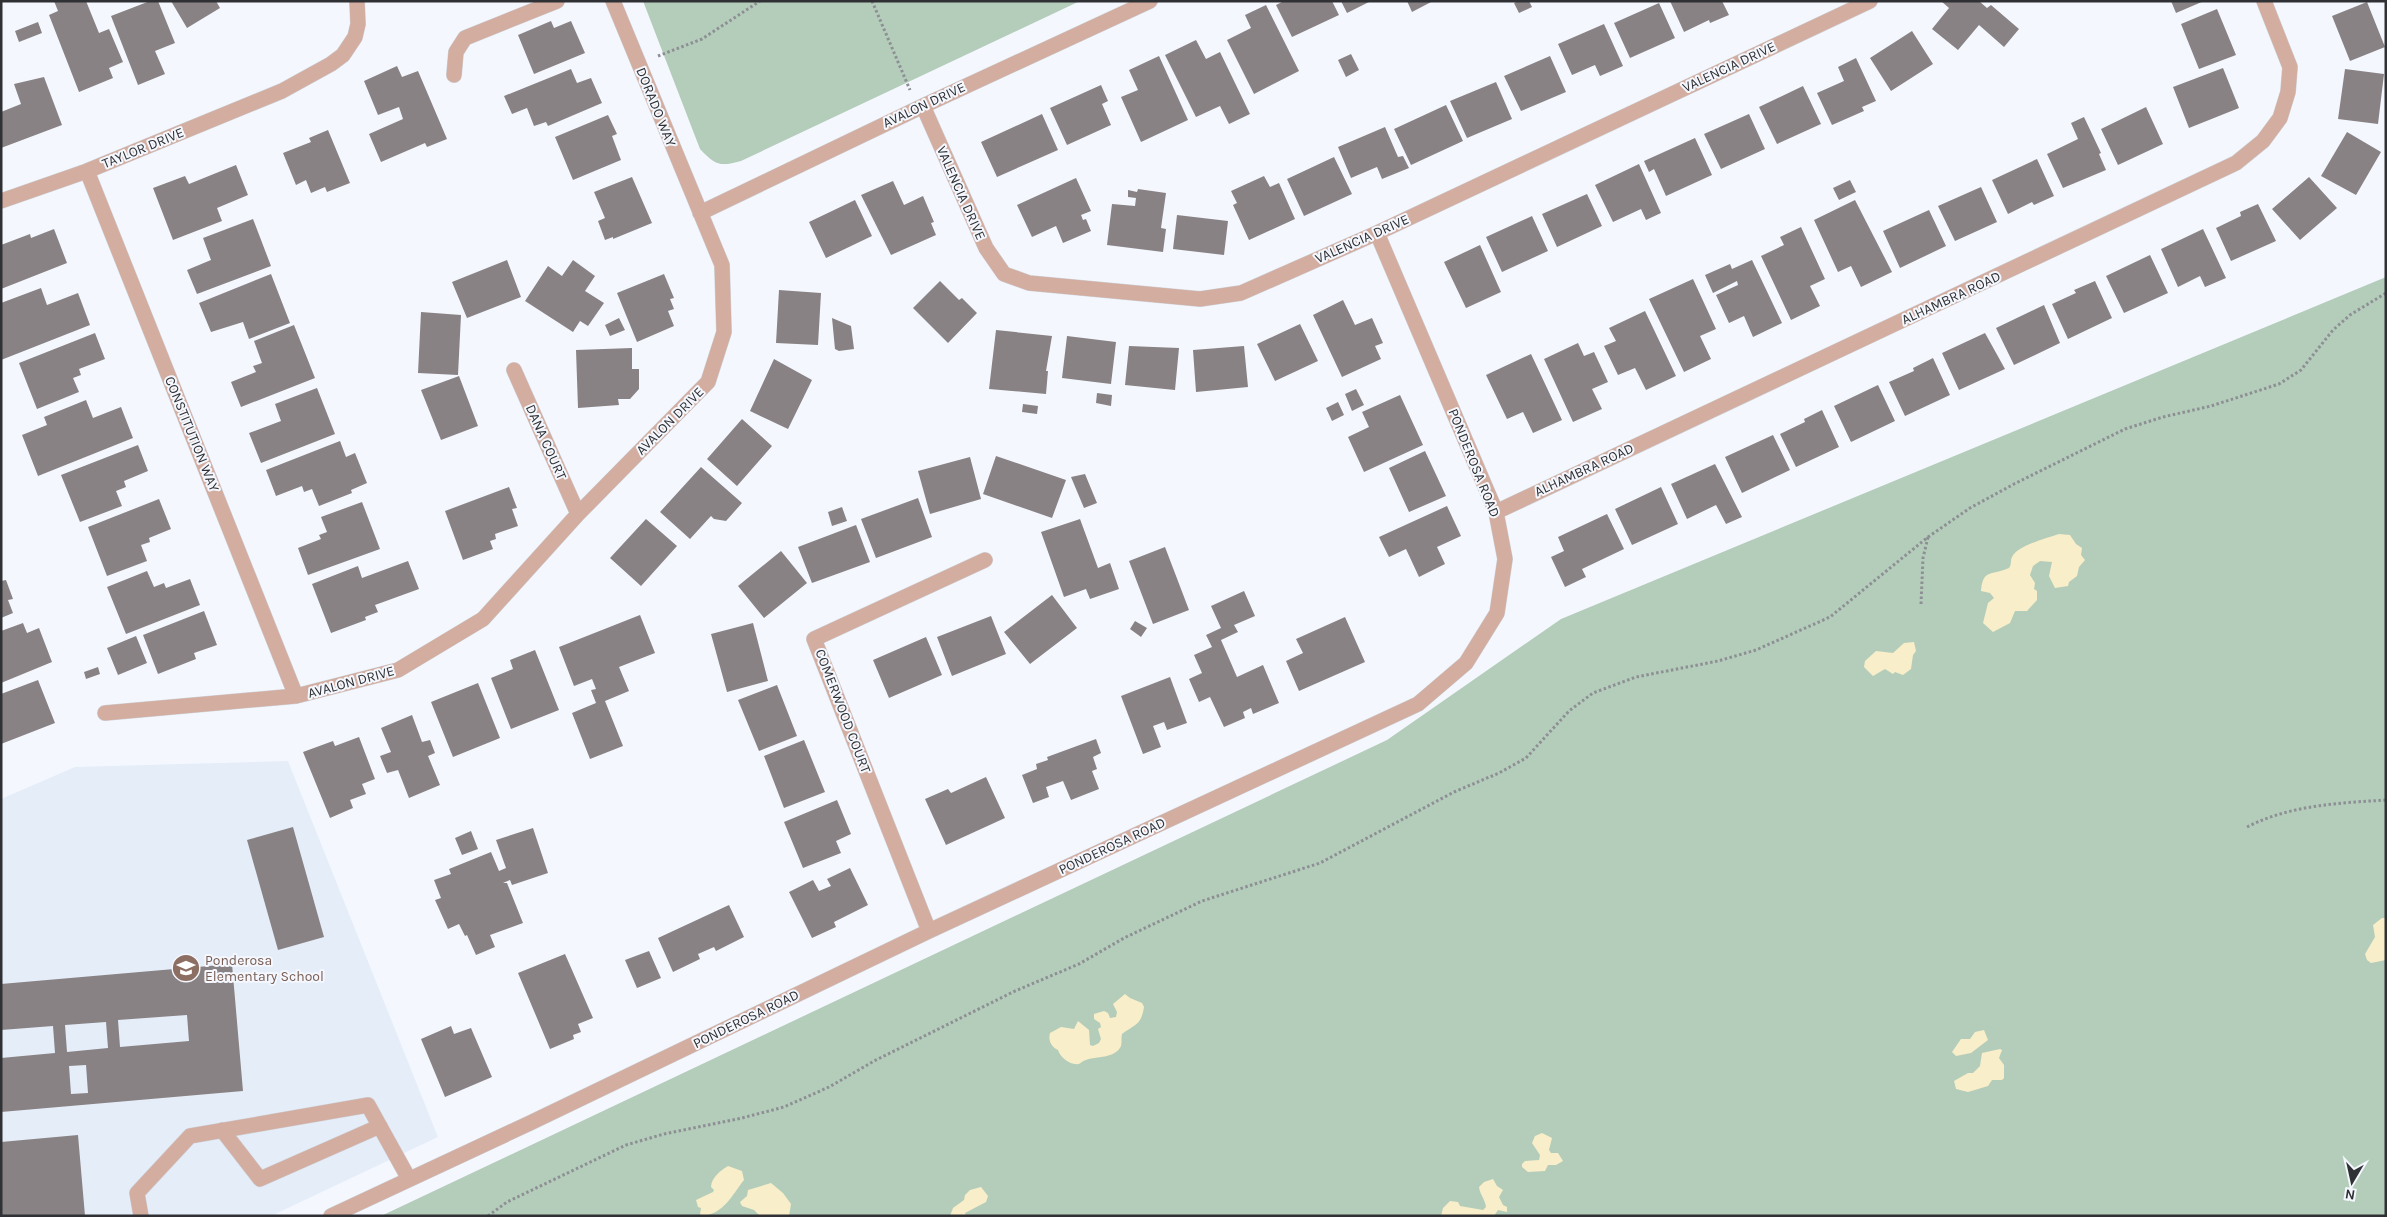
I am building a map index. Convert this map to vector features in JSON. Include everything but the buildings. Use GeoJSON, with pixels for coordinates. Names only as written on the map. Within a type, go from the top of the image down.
{"type":"FeatureCollection","features":[{"type":"Feature","properties":{"kind":"street","name":"TAYLOR DRIVE"},"geometry":{"type":"LineString","coordinates":[[1,201],[87,171],[282,91],[342,55],[355,38],[358,24],[357,1]]}},
{"type":"Feature","properties":{"kind":"street"},"geometry":{"type":"LineString","coordinates":[[454,75],[456,52],[465,38],[557,1]]}},
{"type":"Feature","properties":{"kind":"street","name":"DORADO WAY"},"geometry":{"type":"LineString","coordinates":[[613,1],[700,213]]}},
{"type":"Feature","properties":{"kind":"street","name":"AVALON DRIVE"},"geometry":{"type":"LineString","coordinates":[[105,713],[296,696],[398,670],[483,619],[578,514],[708,382],[724,332],[722,265],[700,213],[923,106],[1150,1]]}},
{"type":"Feature","properties":{"kind":"street","name":"VALENCIA DRIVE"},"geometry":{"type":"LineString","coordinates":[[923,106],[986,248],[1004,274],[1029,283],[1200,299],[1241,293],[1377,233],[1870,1]]}},
{"type":"Feature","properties":{"kind":"street","name":"ALHAMBRA ROAD"},"geometry":{"type":"LineString","coordinates":[[1496,512],[2236,164],[2263,142],[2280,118],[2288,92],[2290,68],[2264,1]]}},
{"type":"Feature","properties":{"kind":"street","name":"CONSTITUTION WAY"},"geometry":{"type":"LineString","coordinates":[[87,171],[296,696]]}},
{"type":"Feature","properties":{"kind":"street","name":"PONDEROSA ROAD"},"geometry":{"type":"LineString","coordinates":[[331,1216],[929,931],[1418,704],[1466,663],[1497,613],[1505,559],[1496,512],[1377,233]]}},
{"type":"Feature","properties":{"kind":"street","name":"DANA COURT"},"geometry":{"type":"LineString","coordinates":[[514,370],[578,514]]}},
{"type":"Feature","properties":{"kind":"street","name":"COMERWOOD COURT"},"geometry":{"type":"LineString","coordinates":[[929,931],[814,639],[985,560]]}},
{"type":"Feature","properties":{"kind":"street"},"geometry":{"type":"LineString","coordinates":[[141,1216],[137,1193],[190,1136],[368,1105],[410,1179]]}},
{"type":"Feature","properties":{"kind":"street"},"geometry":{"type":"LineString","coordinates":[[222,1130],[260,1179],[380,1126]]}},
{"type":"Feature","properties":{"kind":"path"},"geometry":{"type":"LineString","coordinates":[[638,63],[702,39],[760,1]]}},
{"type":"Feature","properties":{"kind":"path"},"geometry":{"type":"LineString","coordinates":[[872,1],[907,86],[923,106]]}},
{"type":"Feature","properties":{"kind":"path"},"geometry":{"type":"LineString","coordinates":[[488,1216],[507,1202],[626,1145],[664,1134],[742,1118],[784,1107],[829,1087],[874,1061],[1015,991],[1079,964],[1124,938],[1202,900],[1320,863],[1454,792],[1500,773],[1526,758],[1569,711],[1593,693],[1636,677],[1718,661],[1756,650],[1830,617],[1928,536],[1970,508],[2014,484],[2125,429],[2279,384],[2301,370],[2333,330],[2350,315],[2386,293]]}},
{"type":"Feature","properties":{"kind":"path"},"geometry":{"type":"LineString","coordinates":[[1921,604],[1923,558],[1928,536]]}},
{"type":"Feature","properties":{"kind":"path"},"geometry":{"type":"LineString","coordinates":[[2247,827],[2268,816],[2301,809],[2386,800]]}},
{"type":"Feature","properties":{"kind":"shaded area","name":"Ponderosa Elementary School"},"geometry":{"type":"Polygon","coordinates":[[[288,761],[438,1137],[271,1216],[1,1216],[1,799],[75,767],[288,761]]]}},
{"type":"Feature","properties":{"kind":"green space"},"geometry":{"type":"Polygon","coordinates":[[[643,1],[1080,1],[741,161],[723,164],[714,161],[700,149],[643,1]]]}},
{"type":"Feature","properties":{"kind":"green space"},"geometry":{"type":"Polygon","coordinates":[[[2386,277],[2386,1216],[381,1216],[1387,740],[1561,619],[2386,277]]]}},
{"type":"Feature","properties":{"kind":"sand"},"geometry":{"type":"Polygon","coordinates":[[[2059,534],[2070,535],[2076,544],[2082,548],[2081,555],[2085,560],[2079,567],[2077,576],[2069,582],[2068,586],[2055,588],[2049,576],[2052,562],[2040,561],[2033,566],[2030,575],[2035,583],[2034,589],[2037,591],[2037,600],[2027,611],[2015,611],[2010,623],[1993,632],[1983,623],[1988,603],[1994,598],[1990,593],[1981,591],[1986,576],[2009,568],[2012,557],[2020,549],[2034,542],[2059,534]]]}},
{"type":"Feature","properties":{"kind":"sand"},"geometry":{"type":"Polygon","coordinates":[[[1914,642],[1916,651],[1913,655],[1911,669],[1903,675],[1895,672],[1893,674],[1885,669],[1873,676],[1864,667],[1865,661],[1876,651],[1893,653],[1904,643],[1914,642]]]}},
{"type":"Feature","properties":{"kind":"sand"},"geometry":{"type":"Polygon","coordinates":[[[2382,918],[2386,918],[2386,960],[2371,963],[2367,960],[2365,954],[2375,937],[2373,925],[2382,918]]]}},
{"type":"Feature","properties":{"kind":"sand"},"geometry":{"type":"Polygon","coordinates":[[[1125,994],[1142,1003],[1144,1007],[1143,1013],[1134,1026],[1122,1034],[1121,1046],[1114,1053],[1075,1064],[1065,1059],[1052,1045],[1049,1038],[1050,1033],[1061,1027],[1074,1029],[1078,1021],[1089,1030],[1090,1045],[1093,1046],[1099,1043],[1101,1039],[1098,1029],[1101,1027],[1100,1023],[1094,1019],[1094,1014],[1104,1011],[1108,1013],[1110,1018],[1116,1017],[1117,1012],[1113,1004],[1125,994]]]}},
{"type":"Feature","properties":{"kind":"sand"},"geometry":{"type":"Polygon","coordinates":[[[1984,1030],[1988,1040],[1971,1053],[1956,1056],[1952,1052],[1961,1039],[1970,1039],[1975,1032],[1984,1030]]]}},
{"type":"Feature","properties":{"kind":"sand"},"geometry":{"type":"Polygon","coordinates":[[[2002,1050],[1999,1058],[2004,1065],[2004,1078],[2002,1080],[1992,1080],[1988,1086],[1968,1092],[1956,1089],[1954,1081],[1968,1073],[1973,1073],[1980,1066],[1982,1053],[2002,1050]]]}},
{"type":"Feature","properties":{"kind":"sand"},"geometry":{"type":"Polygon","coordinates":[[[1542,1133],[1552,1138],[1549,1150],[1551,1153],[1558,1153],[1563,1161],[1556,1165],[1548,1165],[1545,1171],[1528,1172],[1522,1167],[1522,1164],[1525,1161],[1539,1160],[1540,1155],[1532,1143],[1535,1136],[1542,1133]]]}},
{"type":"Feature","properties":{"kind":"sand"},"geometry":{"type":"Polygon","coordinates":[[[728,1166],[742,1171],[744,1180],[722,1208],[702,1216],[700,1214],[701,1208],[698,1207],[696,1200],[713,1192],[711,1184],[713,1180],[728,1166]]]}},
{"type":"Feature","properties":{"kind":"sand"},"geometry":{"type":"Polygon","coordinates":[[[1493,1179],[1497,1186],[1503,1190],[1499,1197],[1503,1205],[1507,1207],[1507,1212],[1498,1210],[1494,1216],[1441,1216],[1443,1208],[1450,1201],[1458,1202],[1460,1206],[1483,1210],[1486,1207],[1479,1187],[1484,1182],[1493,1179]]]}},
{"type":"Feature","properties":{"kind":"sand"},"geometry":{"type":"Polygon","coordinates":[[[771,1183],[783,1193],[791,1204],[789,1216],[760,1216],[754,1210],[742,1206],[740,1202],[747,1196],[748,1190],[771,1183]]]}},
{"type":"Feature","properties":{"kind":"sand"},"geometry":{"type":"Polygon","coordinates":[[[981,1187],[988,1196],[986,1202],[965,1213],[966,1216],[950,1216],[953,1208],[964,1200],[965,1195],[970,1190],[981,1187]]]}},
{"type":"Feature","properties":{"kind":"place","name":"Ponderosa Elementary School"},"geometry":{"type":"Point","coordinates":[186,968]}}]}
